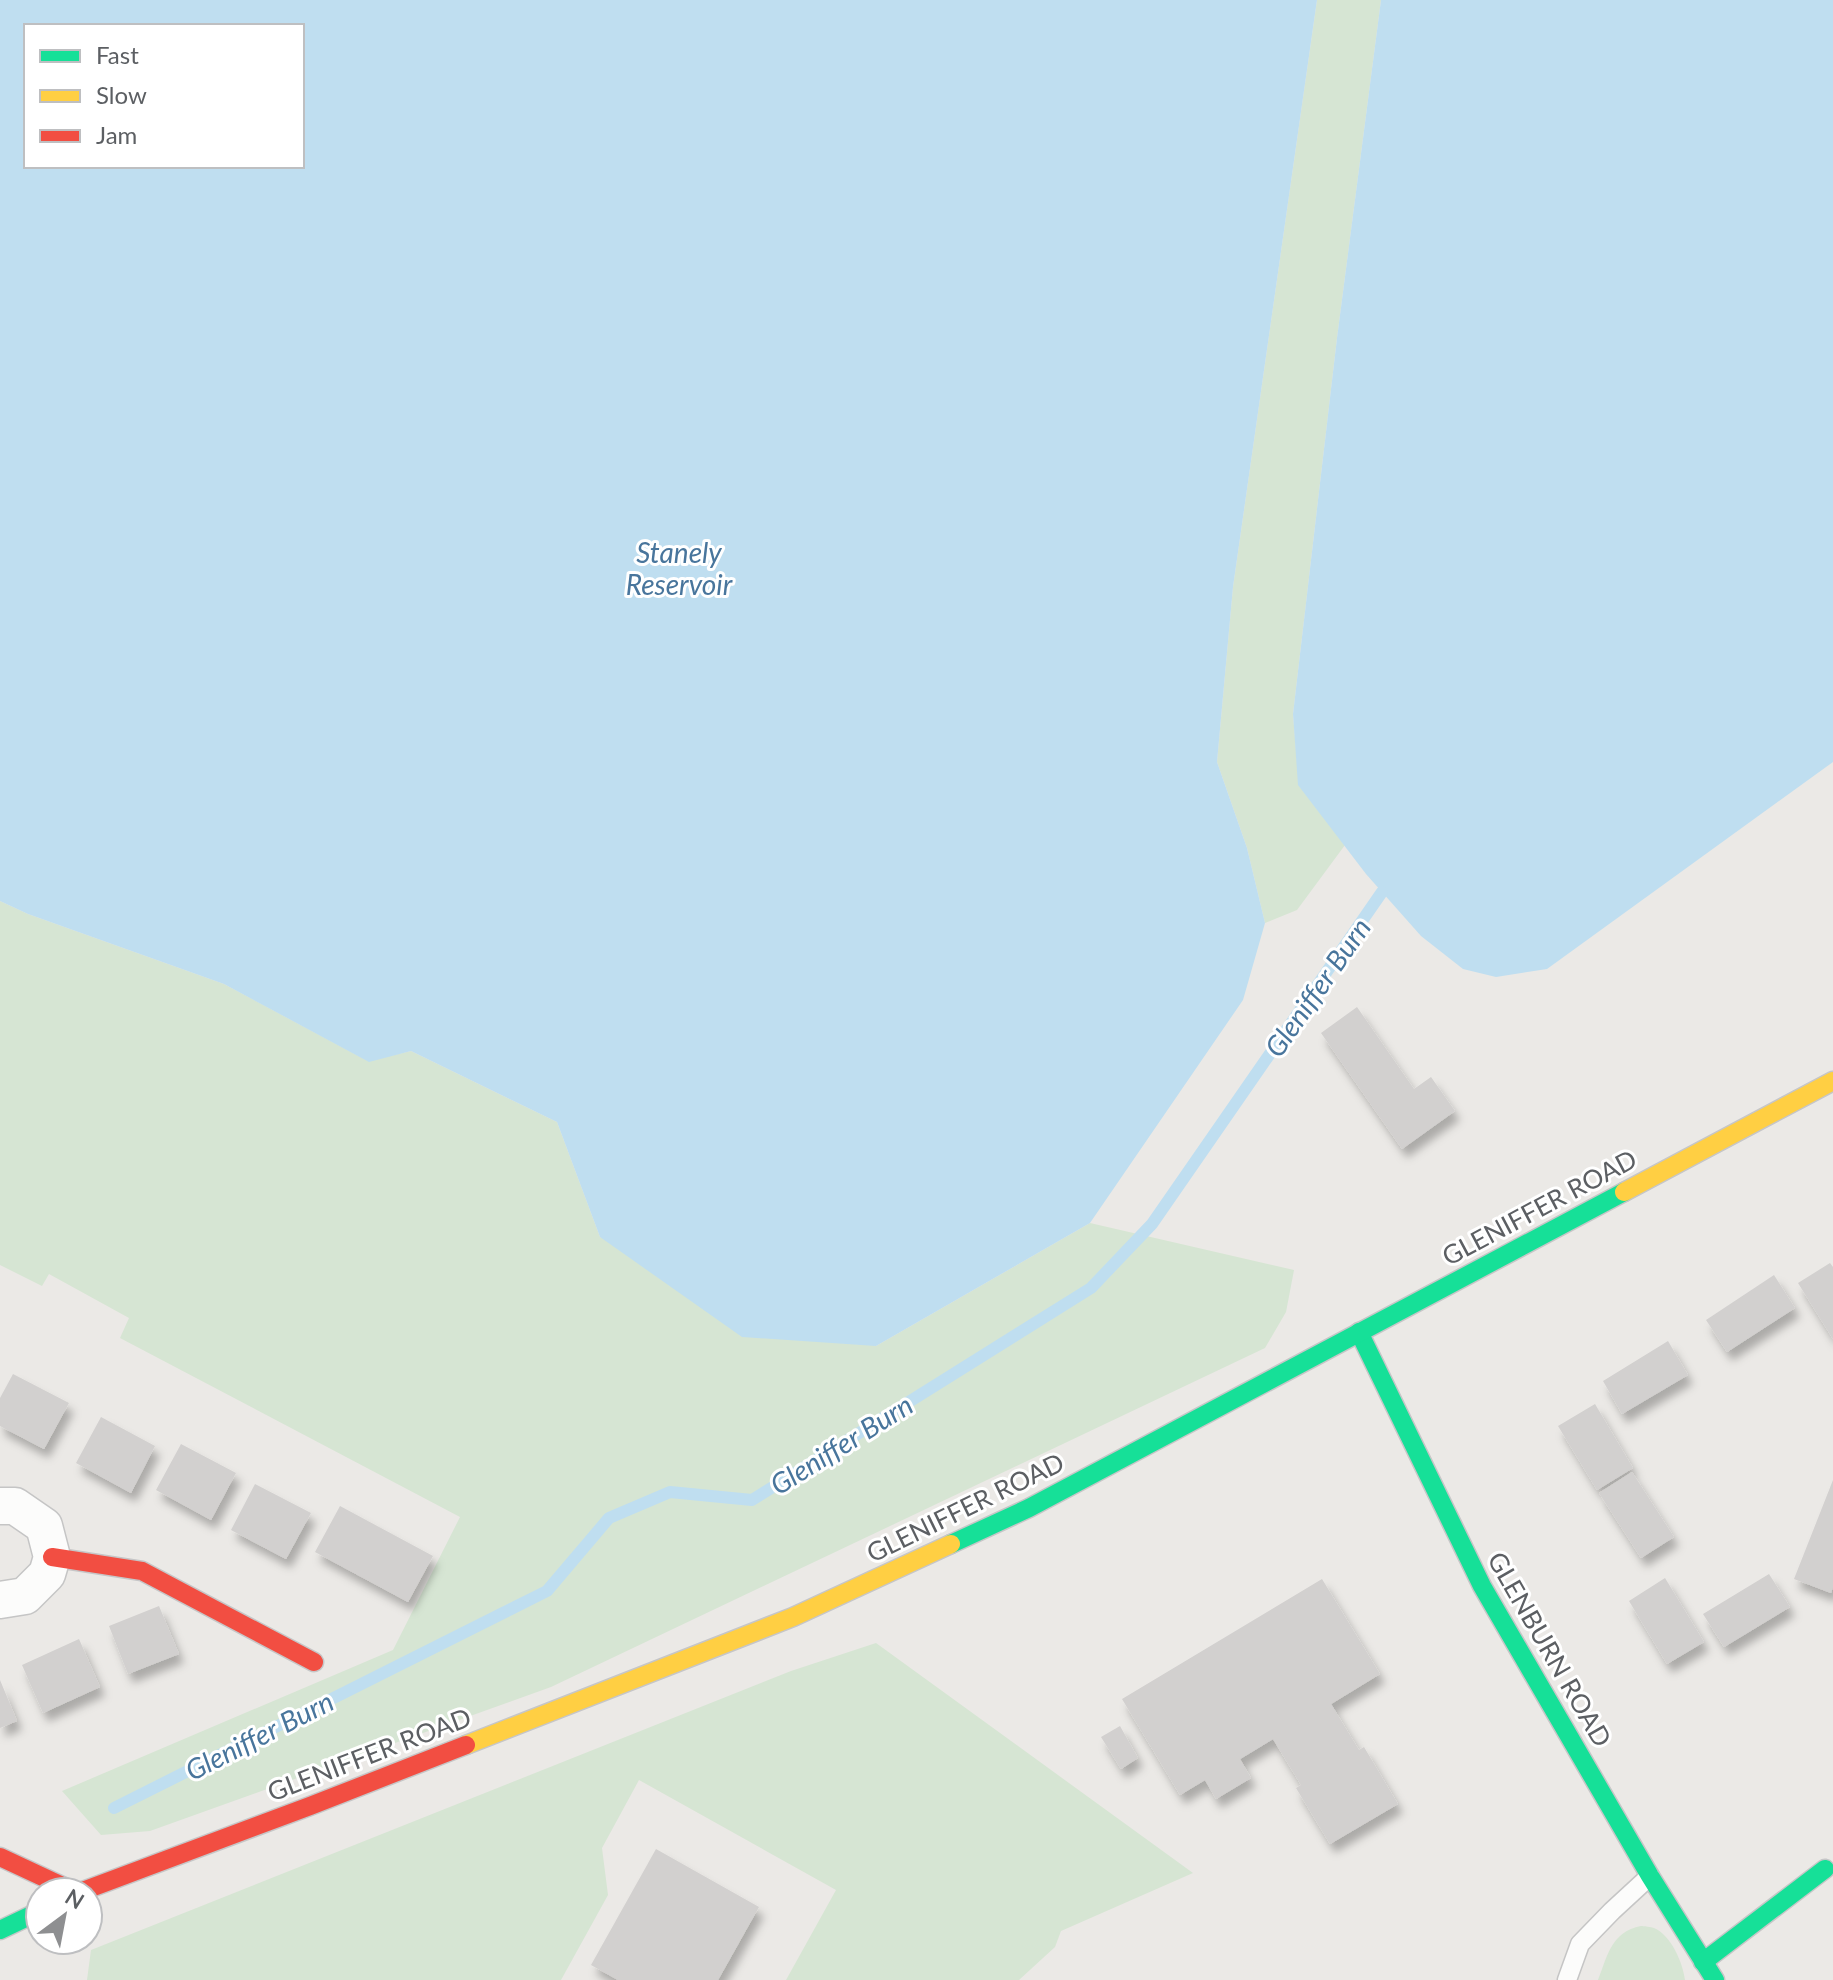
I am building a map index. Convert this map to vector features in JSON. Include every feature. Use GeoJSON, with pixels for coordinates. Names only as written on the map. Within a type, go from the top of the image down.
{"type":"FeatureCollection","features":[{"type":"Feature","properties":{"kind":"main road","name":"GLENIFFER ROAD"},"geometry":{"type":"LineString","coordinates":[[104,1882],[310,1806],[793,1617],[1029,1508],[1833,1081]]}},
{"type":"Feature","properties":{"kind":"main road","name":"GLENBURN ROAD"},"geometry":{"type":"LineString","coordinates":[[1359,1332],[1482,1586],[1650,1876],[1715,1980]]}},
{"type":"Feature","properties":{"kind":"main road"},"geometry":{"type":"LineString","coordinates":[[52,1557],[142,1571],[314,1662]]}},
{"type":"Feature","properties":{"kind":"main road"},"geometry":{"type":"LineString","coordinates":[[0,1857],[42,1876]]}},
{"type":"Feature","properties":{"kind":"main road"},"geometry":{"type":"LineString","coordinates":[[1703,1962],[1830,1864]]}},
{"type":"Feature","properties":{"kind":"main road"},"geometry":{"type":"LineString","coordinates":[[0,1930],[24,1919]]}},
{"type":"Feature","properties":{"kind":"street"},"geometry":{"type":"LineString","coordinates":[[0,1506],[15,1506],[44,1526],[52,1557],[47,1574],[25,1596],[0,1600]]}},
{"type":"Feature","properties":{"kind":"lane"},"geometry":{"type":"LineString","coordinates":[[1567,1980],[1580,1944],[1650,1876]]}},
{"type":"Feature","properties":{"kind":"green space"},"geometry":{"type":"Polygon","coordinates":[[[1317,0],[1381,0],[1293,714],[1299,785],[1345,845],[1297,910],[1265,923],[1247,848],[1217,762],[1233,587],[1317,0]]]}},
{"type":"Feature","properties":{"kind":"green space"},"geometry":{"type":"Polygon","coordinates":[[[0,901],[28,914],[224,984],[368,1061],[411,1051],[557,1122],[600,1237],[876,1346],[1090,1223],[1294,1270],[1286,1312],[1265,1348],[551,1687],[150,1831],[101,1835],[62,1791],[393,1650],[460,1517],[120,1338],[129,1318],[49,1274],[42,1286],[0,1265],[0,901]]]}},
{"type":"Feature","properties":{"kind":"green space"},"geometry":{"type":"Polygon","coordinates":[[[876,1643],[1193,1873],[1061,1931],[1055,1947],[1019,1980],[786,1980],[836,1890],[639,1780],[602,1848],[608,1895],[561,1980],[87,1980],[90,1956],[104,1956],[104,1945],[791,1671],[876,1643]]]}},
{"type":"Feature","properties":{"kind":"green space"},"geometry":{"type":"Polygon","coordinates":[[[1641,1926],[1654,1928],[1671,1943],[1685,1980],[1598,1980],[1617,1939],[1623,1933],[1641,1926]]]}},
{"type":"Feature","properties":{"kind":"water","name":"Stanely Reservoir"},"geometry":{"type":"Polygon","coordinates":[[[0,0],[1317,0],[1233,587],[1217,762],[1247,848],[1265,923],[1243,1000],[1090,1223],[876,1346],[742,1337],[600,1237],[557,1122],[411,1051],[369,1062],[224,984],[28,914],[0,901],[0,0]]]}},
{"type":"Feature","properties":{"kind":"water"},"geometry":{"type":"Polygon","coordinates":[[[1381,0],[1833,0],[1833,762],[1547,969],[1496,977],[1463,969],[1421,936],[1366,874],[1298,785],[1293,714],[1381,0]]]}},
{"type":"Feature","properties":{"kind":"building"},"geometry":{"type":"Polygon","coordinates":[[[1357,1007],[1414,1089],[1431,1077],[1455,1111],[1402,1149],[1321,1033],[1357,1007]]]}},
{"type":"Feature","properties":{"kind":"building"},"geometry":{"type":"Polygon","coordinates":[[[1830,1263],[1833,1267],[1833,1339],[1798,1283],[1830,1263]]]}},
{"type":"Feature","properties":{"kind":"building"},"geometry":{"type":"Polygon","coordinates":[[[1774,1275],[1795,1308],[1727,1352],[1706,1320],[1774,1275]]]}},
{"type":"Feature","properties":{"kind":"building"},"geometry":{"type":"Polygon","coordinates":[[[1668,1341],[1688,1375],[1622,1414],[1603,1381],[1668,1341]]]}},
{"type":"Feature","properties":{"kind":"building"},"geometry":{"type":"Polygon","coordinates":[[[13,1374],[69,1403],[44,1449],[0,1426],[0,1398],[13,1374]]]}},
{"type":"Feature","properties":{"kind":"building"},"geometry":{"type":"Polygon","coordinates":[[[1595,1404],[1633,1468],[1597,1490],[1558,1426],[1595,1404]]]}},
{"type":"Feature","properties":{"kind":"building"},"geometry":{"type":"Polygon","coordinates":[[[101,1417],[155,1446],[131,1493],[76,1463],[101,1417]]]}},
{"type":"Feature","properties":{"kind":"building"},"geometry":{"type":"Polygon","coordinates":[[[181,1444],[236,1473],[211,1520],[156,1490],[181,1444]]]}},
{"type":"Feature","properties":{"kind":"building"},"geometry":{"type":"Polygon","coordinates":[[[1632,1472],[1674,1537],[1641,1558],[1599,1493],[1632,1472]]]}},
{"type":"Feature","properties":{"kind":"building"},"geometry":{"type":"Polygon","coordinates":[[[1833,1480],[1833,1587],[1831,1593],[1794,1579],[1833,1480]]]}},
{"type":"Feature","properties":{"kind":"building"},"geometry":{"type":"Polygon","coordinates":[[[255,1484],[311,1513],[286,1559],[231,1530],[255,1484]]]}},
{"type":"Feature","properties":{"kind":"building"},"geometry":{"type":"Polygon","coordinates":[[[340,1506],[433,1556],[408,1602],[315,1552],[340,1506]]]}},
{"type":"Feature","properties":{"kind":"building"},"geometry":{"type":"Polygon","coordinates":[[[1769,1574],[1790,1607],[1724,1647],[1703,1614],[1769,1574]]]}},
{"type":"Feature","properties":{"kind":"building"},"geometry":{"type":"Polygon","coordinates":[[[1665,1578],[1704,1642],[1667,1664],[1629,1601],[1665,1578]]]}},
{"type":"Feature","properties":{"kind":"building"},"geometry":{"type":"Polygon","coordinates":[[[1322,1579],[1380,1674],[1331,1704],[1359,1750],[1364,1747],[1398,1804],[1330,1844],[1296,1788],[1301,1785],[1273,1739],[1240,1759],[1251,1778],[1216,1799],[1205,1780],[1180,1795],[1122,1699],[1322,1579]]]}},
{"type":"Feature","properties":{"kind":"building"},"geometry":{"type":"Polygon","coordinates":[[[159,1606],[179,1654],[128,1674],[109,1626],[159,1606]]]}},
{"type":"Feature","properties":{"kind":"building"},"geometry":{"type":"Polygon","coordinates":[[[79,1639],[100,1687],[43,1713],[22,1665],[79,1639]]]}},
{"type":"Feature","properties":{"kind":"building"},"geometry":{"type":"Polygon","coordinates":[[[0,1680],[17,1721],[0,1728],[0,1680]]]}},
{"type":"Feature","properties":{"kind":"building"},"geometry":{"type":"Polygon","coordinates":[[[1120,1726],[1138,1758],[1121,1769],[1101,1737],[1120,1726]]]}},
{"type":"Feature","properties":{"kind":"building"},"geometry":{"type":"Polygon","coordinates":[[[656,1849],[759,1907],[718,1980],[618,1980],[591,1965],[656,1849]]]}},
{"type":"Feature","properties":{"kind":"waterway","name":"Gleniffer Burn"},"geometry":{"type":"LineString","coordinates":[[114,1808],[547,1591],[609,1518],[670,1492],[752,1500],[1091,1288],[1152,1224],[1382,892]]}},
{"type":"Feature","properties":{"kind":"traffic: fast"},"geometry":{"type":"LineString","coordinates":[[951,1544],[1029,1508],[1624,1192]]}},
{"type":"Feature","properties":{"kind":"traffic: fast"},"geometry":{"type":"LineString","coordinates":[[1359,1332],[1482,1586],[1650,1876],[1715,1980]]}},
{"type":"Feature","properties":{"kind":"traffic: fast"},"geometry":{"type":"LineString","coordinates":[[1703,1962],[1825,1869]]}},
{"type":"Feature","properties":{"kind":"traffic: fast"},"geometry":{"type":"LineString","coordinates":[[0,1930],[24,1919]]}},
{"type":"Feature","properties":{"kind":"traffic: slow"},"geometry":{"type":"LineString","coordinates":[[1624,1192],[1833,1081]]}},
{"type":"Feature","properties":{"kind":"traffic: slow"},"geometry":{"type":"LineString","coordinates":[[466,1745],[793,1617],[951,1544]]}},
{"type":"Feature","properties":{"kind":"traffic: jam"},"geometry":{"type":"LineString","coordinates":[[52,1557],[142,1571],[314,1662]]}},
{"type":"Feature","properties":{"kind":"traffic: jam"},"geometry":{"type":"LineString","coordinates":[[104,1883],[466,1745]]}},
{"type":"Feature","properties":{"kind":"traffic: jam"},"geometry":{"type":"LineString","coordinates":[[0,1857],[41,1876]]}}]}
